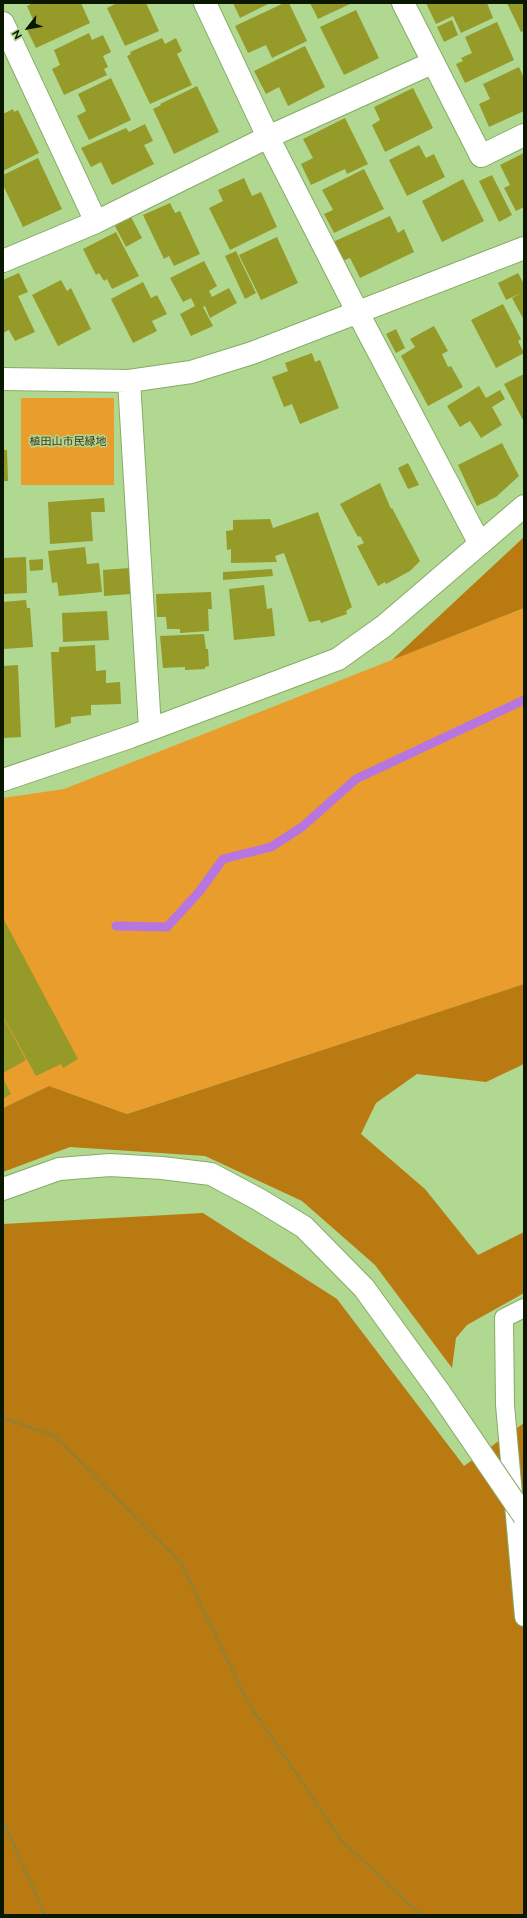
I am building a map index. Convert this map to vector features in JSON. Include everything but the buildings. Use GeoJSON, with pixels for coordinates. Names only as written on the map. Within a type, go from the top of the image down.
{"type":"FeatureCollection","features":[{"type":"Feature","properties":{"kind":"street"},"geometry":{"type":"LineString","coordinates":[[205,3],[268,138],[358,313],[480,544]]}},
{"type":"Feature","properties":{"kind":"street"},"geometry":{"type":"LineString","coordinates":[[403,3],[432,63],[481,156],[524,135]]}},
{"type":"Feature","properties":{"kind":"street"},"geometry":{"type":"LineString","coordinates":[[3,23],[96,222]]}},
{"type":"Feature","properties":{"kind":"street"},"geometry":{"type":"LineString","coordinates":[[3,261],[96,222],[268,138],[432,63]]}},
{"type":"Feature","properties":{"kind":"street"},"geometry":{"type":"LineString","coordinates":[[3,379],[129,381],[191,372],[252,353],[524,248]]}},
{"type":"Feature","properties":{"kind":"street"},"geometry":{"type":"LineString","coordinates":[[129,381],[150,729]]}},
{"type":"Feature","properties":{"kind":"street"},"geometry":{"type":"LineString","coordinates":[[3,780],[150,729],[338,659],[384,626],[524,506]]}},
{"type":"Feature","properties":{"kind":"street"},"geometry":{"type":"LineString","coordinates":[[3,1189],[59,1169],[110,1165],[162,1168],[211,1174],[258,1199],[304,1227],[364,1288],[440,1393],[524,1516]]}},
{"type":"Feature","properties":{"kind":"lane"},"geometry":{"type":"LineString","coordinates":[[524,1308],[504,1318],[505,1405],[524,1617]]}},
{"type":"Feature","properties":{"kind":"path"},"geometry":{"type":"LineString","coordinates":[[3,1418],[55,1436],[181,1563],[247,1701],[342,1842],[421,1915]]}},
{"type":"Feature","properties":{"kind":"path"},"geometry":{"type":"LineString","coordinates":[[3,1822],[45,1915]]}},
{"type":"Feature","properties":{"kind":"green space","name":"植田山市民緑地"},"geometry":{"type":"Polygon","coordinates":[[[21,398],[114,398],[114,485],[21,485],[21,398]]]}},
{"type":"Feature","properties":{"kind":"green space"},"geometry":{"type":"Polygon","coordinates":[[[524,608],[524,984],[127,1114],[49,1086],[3,1108],[3,798],[64,789],[524,608]]]}},
{"type":"Feature","properties":{"kind":"shaded area"},"geometry":{"type":"Polygon","coordinates":[[[524,537],[524,608],[392,660],[524,537]]]}},
{"type":"Feature","properties":{"kind":"shaded area"},"geometry":{"type":"Polygon","coordinates":[[[524,984],[524,1064],[486,1082],[417,1074],[376,1103],[361,1134],[425,1189],[478,1255],[524,1232],[524,1293],[467,1325],[456,1338],[452,1368],[375,1265],[302,1201],[205,1156],[70,1147],[3,1172],[3,1108],[49,1086],[127,1114],[524,984]]]}},
{"type":"Feature","properties":{"kind":"shaded area"},"geometry":{"type":"Polygon","coordinates":[[[203,1213],[337,1299],[464,1466],[524,1423],[524,1915],[3,1915],[3,1224],[203,1213]]]}},
{"type":"Feature","properties":{"kind":"waterway"},"geometry":{"type":"LineString","coordinates":[[116,926],[167,927],[199,892],[223,859],[271,847],[302,827],[356,779],[524,700]]}}]}
